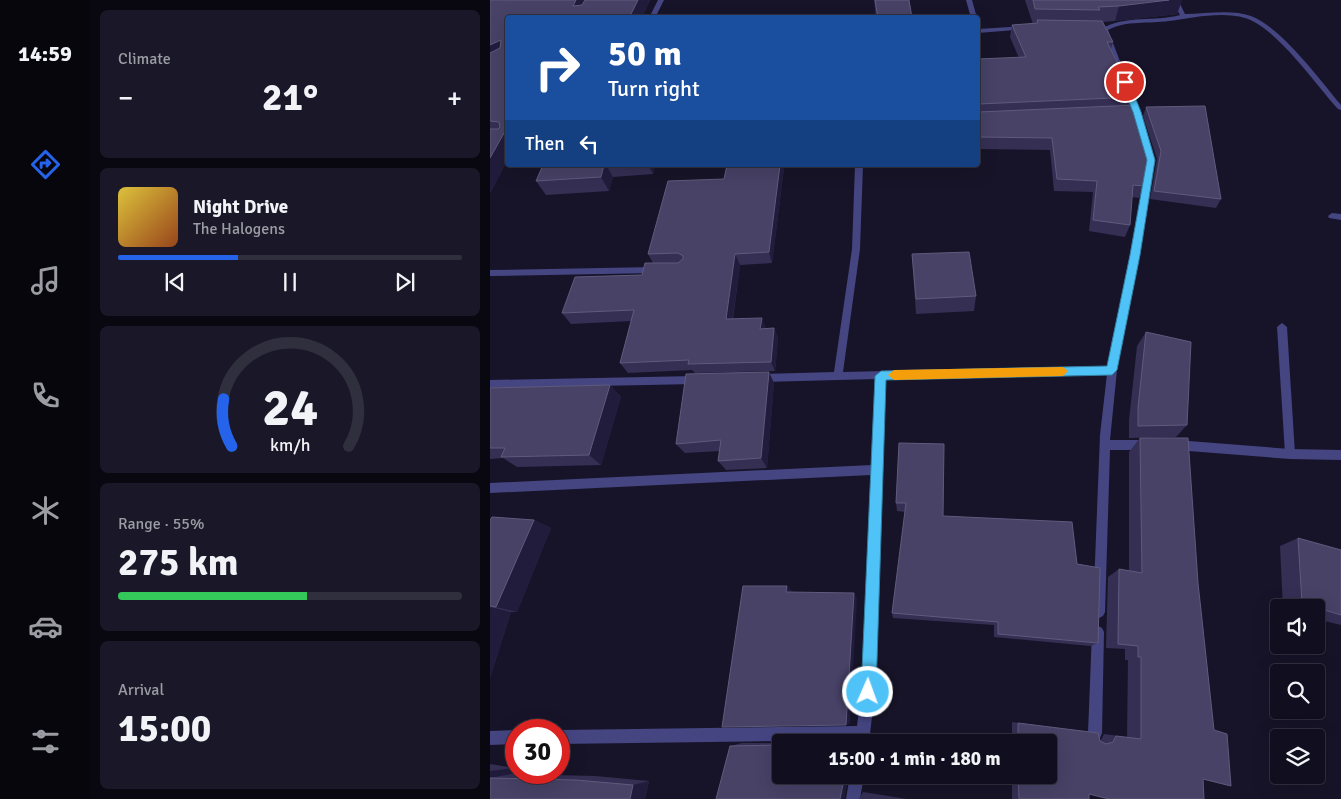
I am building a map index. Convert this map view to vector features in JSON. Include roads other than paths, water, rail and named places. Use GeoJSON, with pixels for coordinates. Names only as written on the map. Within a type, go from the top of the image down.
{"type":"FeatureCollection","features":[{"type":"Feature","properties":{"kind":"street"},"geometry":{"type":"LineString","coordinates":[[654,15],[661,0]]}},
{"type":"Feature","properties":{"kind":"street"},"geometry":{"type":"LineString","coordinates":[[969,0],[973,15]]}},
{"type":"Feature","properties":{"kind":"street"},"geometry":{"type":"LineString","coordinates":[[1176,0],[1183,16]]}},
{"type":"Feature","properties":{"kind":"street"},"geometry":{"type":"LineString","coordinates":[[1124,79],[1100,29],[1118,23],[1160,21],[1183,16],[1248,17],[1262,23],[1282,42],[1340,108]]}},
{"type":"Feature","properties":{"kind":"street"},"geometry":{"type":"LineString","coordinates":[[980,30],[1036,28]]}},
{"type":"Feature","properties":{"kind":"street"},"geometry":{"type":"LineString","coordinates":[[1094,733],[1105,445],[1112,370],[1135,255],[1151,160],[1142,132]]}},
{"type":"Feature","properties":{"kind":"street"},"geometry":{"type":"LineString","coordinates":[[838,376],[856,249],[859,167]]}},
{"type":"Feature","properties":{"kind":"street"},"geometry":{"type":"LineString","coordinates":[[1332,216],[1341,217]]}},
{"type":"Feature","properties":{"kind":"street"},"geometry":{"type":"LineString","coordinates":[[490,273],[665,269]]}},
{"type":"Feature","properties":{"kind":"street"},"geometry":{"type":"LineString","coordinates":[[1282,327],[1290,454]]}},
{"type":"Feature","properties":{"kind":"street"},"geometry":{"type":"LineString","coordinates":[[748,378],[1112,370]]}},
{"type":"Feature","properties":{"kind":"street"},"geometry":{"type":"LineString","coordinates":[[863,734],[868,692],[881,376]]}},
{"type":"Feature","properties":{"kind":"street"},"geometry":{"type":"LineString","coordinates":[[490,384],[708,379]]}},
{"type":"Feature","properties":{"kind":"street"},"geometry":{"type":"LineString","coordinates":[[1105,445],[1159,444],[1341,456]]}},
{"type":"Feature","properties":{"kind":"street"},"geometry":{"type":"LineString","coordinates":[[490,488],[877,470]]}},
{"type":"Feature","properties":{"kind":"street"},"geometry":{"type":"LineString","coordinates":[[490,738],[505,737]]}},
{"type":"Feature","properties":{"kind":"street"},"geometry":{"type":"LineString","coordinates":[[570,737],[772,738]]}},
{"type":"Feature","properties":{"kind":"street"},"geometry":{"type":"LineString","coordinates":[[853,799],[856,784]]}}]}
